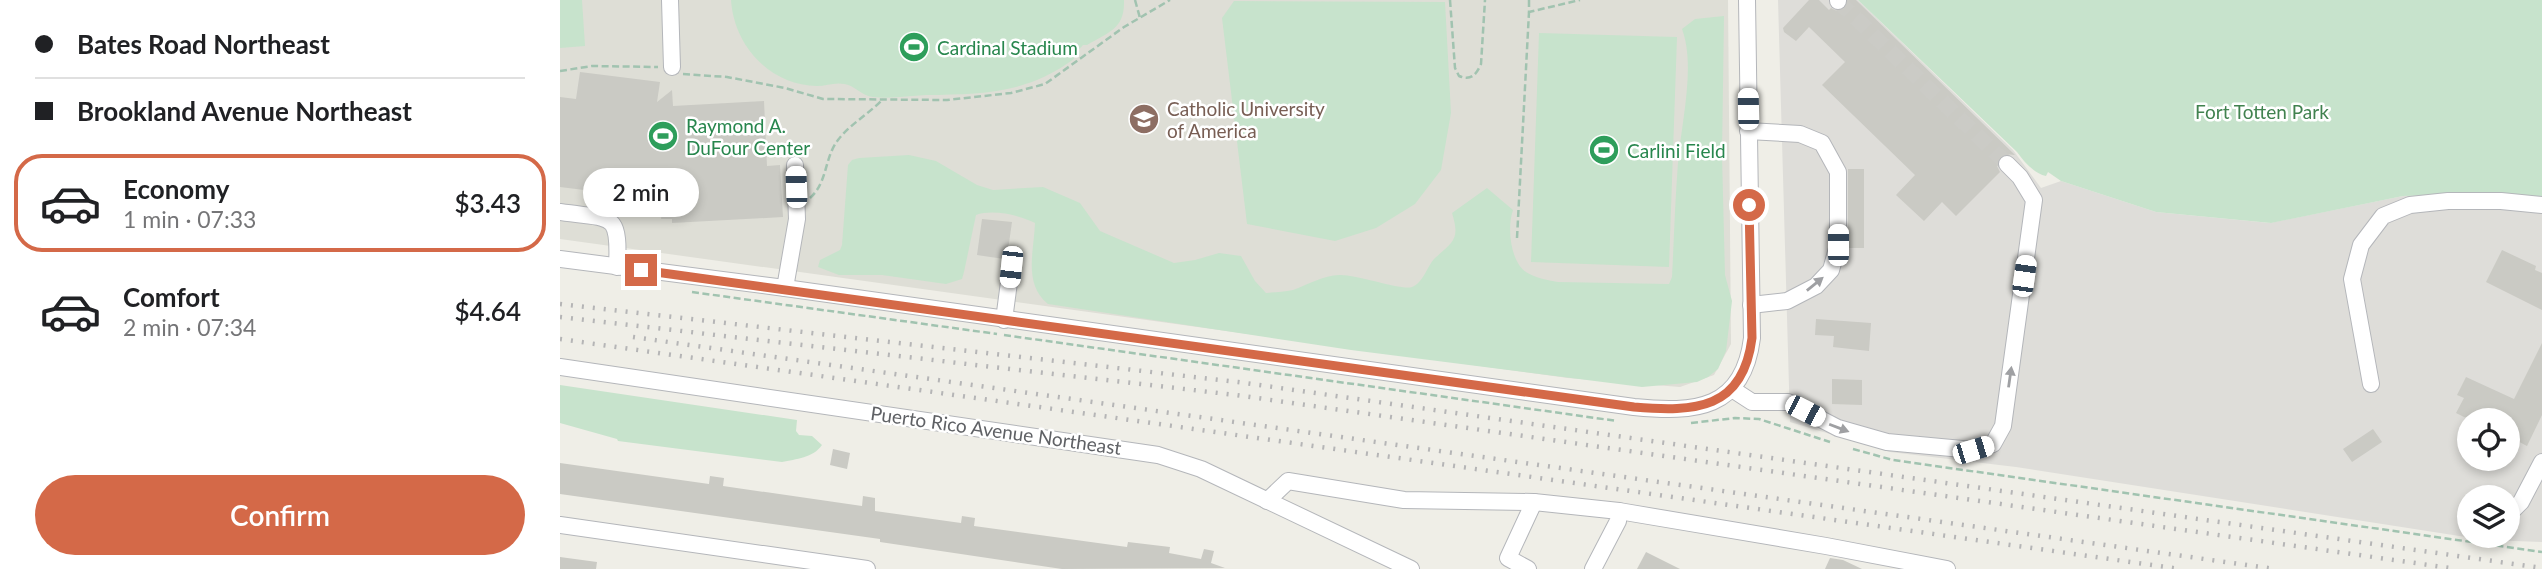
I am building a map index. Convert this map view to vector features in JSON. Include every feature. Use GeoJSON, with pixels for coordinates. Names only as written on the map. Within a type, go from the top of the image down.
{"type":"FeatureCollection","features":[{"type":"Feature","properties":{"kind":"street"},"geometry":{"type":"LineString","coordinates":[[670,0],[673,67]]}},
{"type":"Feature","properties":{"kind":"street"},"geometry":{"type":"LineString","coordinates":[[560,259],[1634,407],[1679,410],[1696,408],[1721,399],[1732,389],[1742,374],[1752,338],[1747,0]]}},
{"type":"Feature","properties":{"kind":"street"},"geometry":{"type":"LineString","coordinates":[[1748,131],[1800,134],[1822,143],[1838,172],[1838,245],[1831,270],[1816,286],[1787,301],[1751,305]]}},
{"type":"Feature","properties":{"kind":"street"},"geometry":{"type":"LineString","coordinates":[[1732,389],[1752,402],[1788,402],[1838,428],[1886,442],[1973,450],[1993,444],[2003,426],[2034,200],[2020,177],[2007,164]]}},
{"type":"Feature","properties":{"kind":"street"},"geometry":{"type":"LineString","coordinates":[[785,288],[797,219],[795,166]]}},
{"type":"Feature","properties":{"kind":"street"},"geometry":{"type":"LineString","coordinates":[[2371,384],[2352,279],[2361,245],[2383,216],[2410,205],[2470,200],[2516,201],[2542,205]]}},
{"type":"Feature","properties":{"kind":"street"},"geometry":{"type":"LineString","coordinates":[[560,212],[608,219],[616,226],[619,237],[617,267]]}},
{"type":"Feature","properties":{"kind":"street"},"geometry":{"type":"LineString","coordinates":[[1004,320],[1011,267]]}},
{"type":"Feature","properties":{"kind":"street","name":"Puerto Rico Avenue Northeast"},"geometry":{"type":"LineString","coordinates":[[560,367],[1149,453],[1201,469],[1410,569]]}},
{"type":"Feature","properties":{"kind":"street"},"geometry":{"type":"LineString","coordinates":[[2520,503],[2542,463]]}},
{"type":"Feature","properties":{"kind":"street"},"geometry":{"type":"LineString","coordinates":[[1268,501],[1288,481],[1404,500],[1534,502],[1619,512],[1947,569]]}},
{"type":"Feature","properties":{"kind":"street"},"geometry":{"type":"LineString","coordinates":[[1528,569],[1508,558],[1534,502]]}},
{"type":"Feature","properties":{"kind":"street"},"geometry":{"type":"LineString","coordinates":[[1593,569],[1618,521],[1619,512]]}},
{"type":"Feature","properties":{"kind":"street"},"geometry":{"type":"LineString","coordinates":[[560,525],[867,569]]}},
{"type":"Feature","properties":{"kind":"path"},"geometry":{"type":"LineString","coordinates":[[1135,0],[1140,18]]}},
{"type":"Feature","properties":{"kind":"path"},"geometry":{"type":"LineString","coordinates":[[560,71],[592,66],[673,67],[685,76],[727,77],[785,88],[823,99],[947,100],[1011,93],[1045,84],[1170,0]]}},
{"type":"Feature","properties":{"kind":"path"},"geometry":{"type":"LineString","coordinates":[[1450,0],[1455,68],[1459,76],[1470,78],[1477,74],[1481,64],[1485,0]]}},
{"type":"Feature","properties":{"kind":"path"},"geometry":{"type":"LineString","coordinates":[[1517,238],[1529,0]]}},
{"type":"Feature","properties":{"kind":"path"},"geometry":{"type":"LineString","coordinates":[[1529,12],[1580,0]]}},
{"type":"Feature","properties":{"kind":"path"},"geometry":{"type":"LineString","coordinates":[[797,209],[822,184],[829,155],[838,139],[883,99]]}},
{"type":"Feature","properties":{"kind":"shaded area","name":"Catholic University of America"},"geometry":{"type":"Polygon","coordinates":[[[560,0],[1728,0],[1731,344],[1714,375],[1680,387],[1568,378],[560,239],[560,0]]]}},
{"type":"Feature","properties":{"kind":"shaded area"},"geometry":{"type":"Polygon","coordinates":[[[1778,0],[1858,0],[2013,150],[2041,188],[2061,181],[2156,212],[2270,223],[2403,196],[2473,194],[2542,202],[2542,542],[2520,541],[2520,485],[2457,485],[2457,536],[2016,467],[1890,452],[1790,422],[1778,0]]]}},
{"type":"Feature","properties":{"kind":"green space"},"geometry":{"type":"Polygon","coordinates":[[[560,0],[582,0],[585,46],[560,48],[560,0]]]}},
{"type":"Feature","properties":{"kind":"green space","name":"Cardinal Stadium"},"geometry":{"type":"Polygon","coordinates":[[[731,0],[1124,0],[1124,10],[1114,29],[1083,45],[1074,55],[1074,59],[1056,71],[1021,86],[966,94],[886,98],[869,96],[844,84],[817,86],[784,79],[757,60],[747,47],[739,33],[731,0]]]}},
{"type":"Feature","properties":{"kind":"green space","name":"Fort Totten Park"},"geometry":{"type":"Polygon","coordinates":[[[1858,0],[2542,0],[2542,202],[2473,194],[2403,196],[2271,223],[2156,212],[2061,181],[2048,172],[2046,176],[2033,170],[1858,0]]]}},
{"type":"Feature","properties":{"kind":"green space"},"geometry":{"type":"Polygon","coordinates":[[[1234,1],[1445,2],[1451,113],[1441,170],[1415,204],[1376,228],[1335,241],[1247,224],[1222,18],[1234,1]]]}},
{"type":"Feature","properties":{"kind":"green space"},"geometry":{"type":"Polygon","coordinates":[[[1724,16],[1722,155],[1725,275],[1732,301],[1726,351],[1718,369],[1697,382],[1642,387],[1351,350],[1048,304],[1035,287],[1033,277],[1035,223],[1006,214],[976,215],[962,279],[946,284],[882,275],[839,275],[818,267],[820,260],[840,250],[842,245],[848,165],[852,160],[909,155],[936,161],[977,185],[993,190],[1043,187],[1080,203],[1100,231],[1174,263],[1219,253],[1241,256],[1255,281],[1266,293],[1293,290],[1333,275],[1412,287],[1454,239],[1452,213],[1487,188],[1513,210],[1511,243],[1516,260],[1526,272],[1558,282],[1669,284],[1672,277],[1678,163],[1688,77],[1686,44],[1682,29],[1695,19],[1724,16]]]}},
{"type":"Feature","properties":{"kind":"green space","name":"Carlini Field"},"geometry":{"type":"Polygon","coordinates":[[[1539,33],[1677,37],[1669,267],[1531,262],[1539,33]]]}},
{"type":"Feature","properties":{"kind":"green space"},"geometry":{"type":"Polygon","coordinates":[[[560,385],[797,420],[796,431],[799,435],[812,436],[822,445],[809,455],[782,462],[618,441],[560,423],[560,385]]]}},
{"type":"Feature","properties":{"kind":"building"},"geometry":{"type":"Polygon","coordinates":[[[1809,0],[1819,0],[1829,10],[1831,8],[1837,11],[1847,7],[1849,0],[1856,0],[2015,155],[2005,154],[1999,157],[1997,166],[2000,172],[1956,216],[1942,202],[1924,221],[1896,195],[1915,175],[1822,85],[1845,62],[1809,27],[1796,41],[1784,32],[1783,28],[1809,0]]]}},
{"type":"Feature","properties":{"kind":"building","name":"Raymond A. DuFour Center"},"geometry":{"type":"Polygon","coordinates":[[[580,72],[660,82],[657,102],[672,90],[673,106],[764,101],[767,166],[780,165],[783,217],[672,223],[672,219],[661,219],[664,200],[560,187],[560,97],[576,99],[580,72]]]}},
{"type":"Feature","properties":{"kind":"building"},"geometry":{"type":"Polygon","coordinates":[[[1848,169],[1864,169],[1864,248],[1848,248],[1848,169]]]}},
{"type":"Feature","properties":{"kind":"building"},"geometry":{"type":"Polygon","coordinates":[[[982,219],[1012,222],[1007,257],[1004,259],[977,255],[982,219]]]}},
{"type":"Feature","properties":{"kind":"building"},"geometry":{"type":"Polygon","coordinates":[[[2502,250],[2536,266],[2535,270],[2542,273],[2542,310],[2486,282],[2502,250]]]}},
{"type":"Feature","properties":{"kind":"building"},"geometry":{"type":"Polygon","coordinates":[[[1816,319],[1871,323],[1869,351],[1833,347],[1834,336],[1815,335],[1816,319]]]}},
{"type":"Feature","properties":{"kind":"building"},"geometry":{"type":"Polygon","coordinates":[[[2542,343],[2542,415],[2527,446],[2520,442],[2520,408],[2459,408],[2464,398],[2457,395],[2466,377],[2514,399],[2542,343]]]}},
{"type":"Feature","properties":{"kind":"building"},"geometry":{"type":"Polygon","coordinates":[[[1832,379],[1862,380],[1862,405],[1832,404],[1832,379]]]}},
{"type":"Feature","properties":{"kind":"building"},"geometry":{"type":"Polygon","coordinates":[[[2373,429],[2382,442],[2352,462],[2343,449],[2373,429]]]}},
{"type":"Feature","properties":{"kind":"building"},"geometry":{"type":"Polygon","coordinates":[[[833,449],[850,453],[847,469],[830,465],[833,449]]]}},
{"type":"Feature","properties":{"kind":"building"},"geometry":{"type":"Polygon","coordinates":[[[560,463],[709,484],[710,476],[724,478],[723,486],[862,506],[863,496],[875,498],[875,511],[961,523],[962,516],[975,518],[974,526],[1127,547],[1128,542],[1170,547],[1169,553],[1201,559],[1204,549],[1214,551],[1211,563],[1225,568],[1062,569],[880,542],[880,539],[560,494],[560,463]]]}},
{"type":"Feature","properties":{"kind":"building"},"geometry":{"type":"Polygon","coordinates":[[[1646,552],[1680,569],[1637,569],[1646,552]]]}},
{"type":"Feature","properties":{"kind":"building"},"geometry":{"type":"Polygon","coordinates":[[[560,557],[597,562],[596,569],[560,569],[560,557]]]}},
{"type":"Feature","properties":{"kind":"building"},"geometry":{"type":"Polygon","coordinates":[[[1830,558],[1843,560],[1862,569],[1825,569],[1830,558]]]}},
{"type":"Feature","properties":{"kind":"tunnel"},"geometry":{"type":"LineString","coordinates":[[1838,1],[2007,164]]}},
{"type":"Feature","properties":{"kind":"railway"},"geometry":{"type":"LineString","coordinates":[[560,304],[1238,382],[2542,568]]}},
{"type":"Feature","properties":{"kind":"railway"},"geometry":{"type":"LineString","coordinates":[[560,317],[1236,395],[2457,569]]}},
{"type":"Feature","properties":{"kind":"railway"},"geometry":{"type":"LineString","coordinates":[[633,337],[2275,569]]}},
{"type":"Feature","properties":{"kind":"railway"},"geometry":{"type":"LineString","coordinates":[[560,339],[2180,569]]}},
{"type":"Feature","properties":{"kind":"place","name":"Cardinal Stadium"},"geometry":{"type":"Point","coordinates":[914,47]}},
{"type":"Feature","properties":{"kind":"place","name":"Catholic University of America"},"geometry":{"type":"Point","coordinates":[1144,119]}},
{"type":"Feature","properties":{"kind":"place","name":"Raymond A. DuFour Center"},"geometry":{"type":"Point","coordinates":[663,136]}},
{"type":"Feature","properties":{"kind":"place","name":"Carlini Field"},"geometry":{"type":"Point","coordinates":[1604,150]}},
{"type":"Feature","properties":{"kind":"route"},"geometry":{"type":"LineString","coordinates":[[641,270],[1634,407],[1679,410],[1704,406],[1721,399],[1739,379],[1748,359],[1752,338],[1749,205]]}}]}
